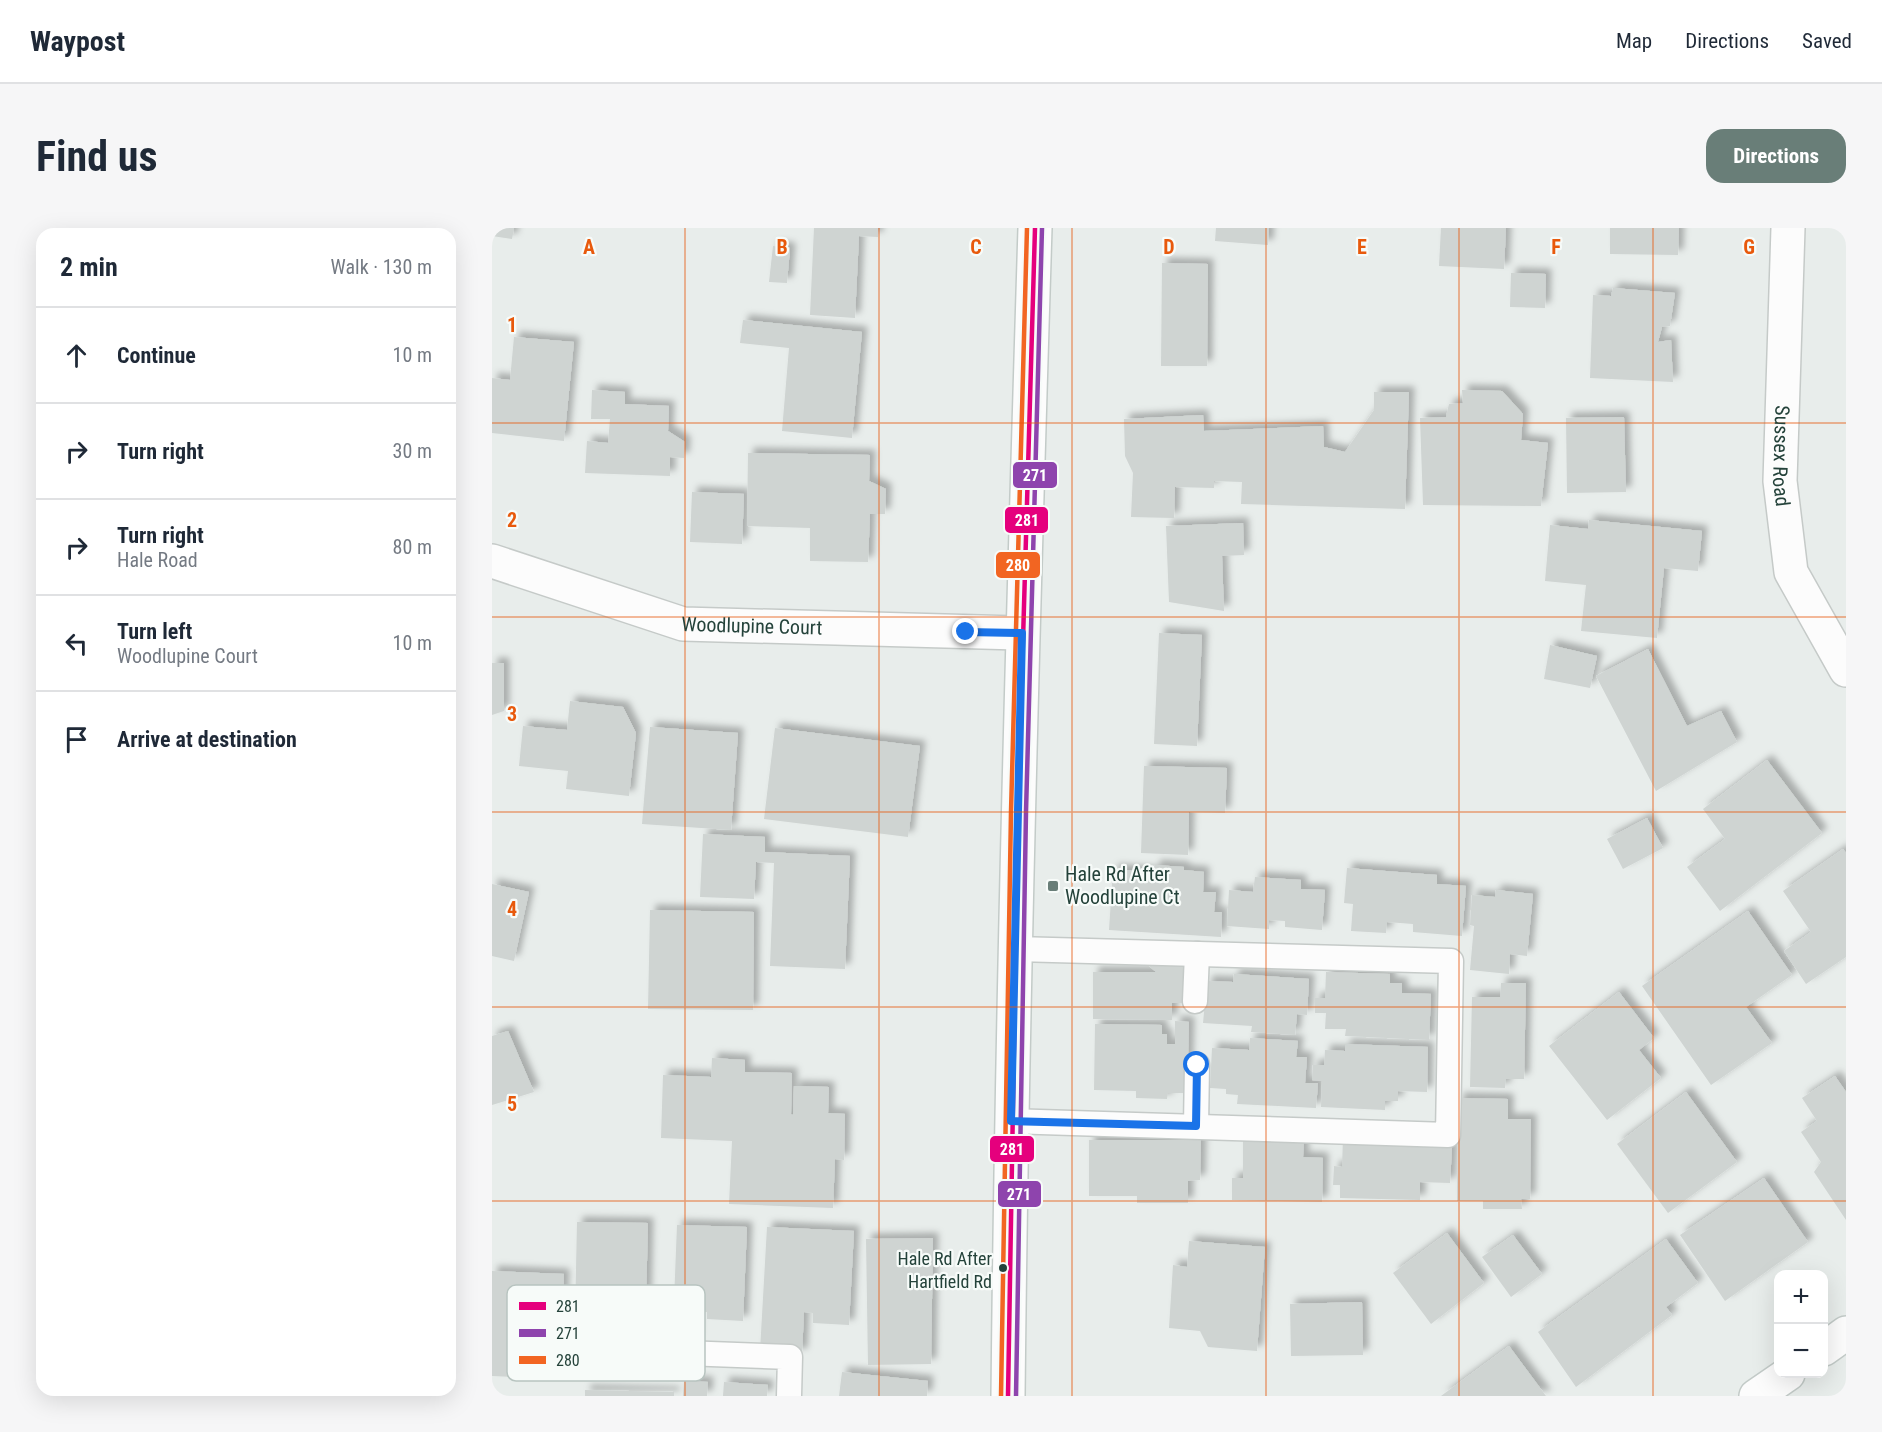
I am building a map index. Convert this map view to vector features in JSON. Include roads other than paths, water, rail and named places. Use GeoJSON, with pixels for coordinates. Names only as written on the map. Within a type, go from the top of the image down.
{"type":"FeatureCollection","features":[{"type":"Feature","properties":{"kind":"main road"},"geometry":{"type":"LineString","coordinates":[[1008,1396],[1011,1121],[1022,633],[1035,228]]}},
{"type":"Feature","properties":{"kind":"main road","name":"Sussex Road"},"geometry":{"type":"LineString","coordinates":[[1788,228],[1779,481],[1791,572],[1846,670]]}},
{"type":"Feature","properties":{"kind":"main road","name":"Woodlupine Court"},"geometry":{"type":"LineString","coordinates":[[492,561],[683,624],[1022,633]]}},
{"type":"Feature","properties":{"kind":"main road"},"geometry":{"type":"LineString","coordinates":[[1828,1346],[1846,1333]]}},
{"type":"Feature","properties":{"kind":"main road"},"geometry":{"type":"LineString","coordinates":[[1756,1396],[1782,1378]]}},
{"type":"Feature","properties":{"kind":"lane"},"geometry":{"type":"LineString","coordinates":[[1011,1121],[1448,1135],[1450,962],[1015,949]]}},
{"type":"Feature","properties":{"kind":"lane"},"geometry":{"type":"LineString","coordinates":[[1195,1001],[1197,954]]}},
{"type":"Feature","properties":{"kind":"lane"},"geometry":{"type":"LineString","coordinates":[[1196,1126],[1197,1065]]}},
{"type":"Feature","properties":{"kind":"lane"},"geometry":{"type":"LineString","coordinates":[[705,1353],[790,1356],[789,1396]]}},
{"type":"Feature","properties":{"kind":"place","name":"Hale Rd After Woodlupine Ct"},"geometry":{"type":"Point","coordinates":[1053,886]}},
{"type":"Feature","properties":{"kind":"place","name":"Hale Rd After Hartfield Rd"},"geometry":{"type":"Point","coordinates":[1003,1268]}}]}
